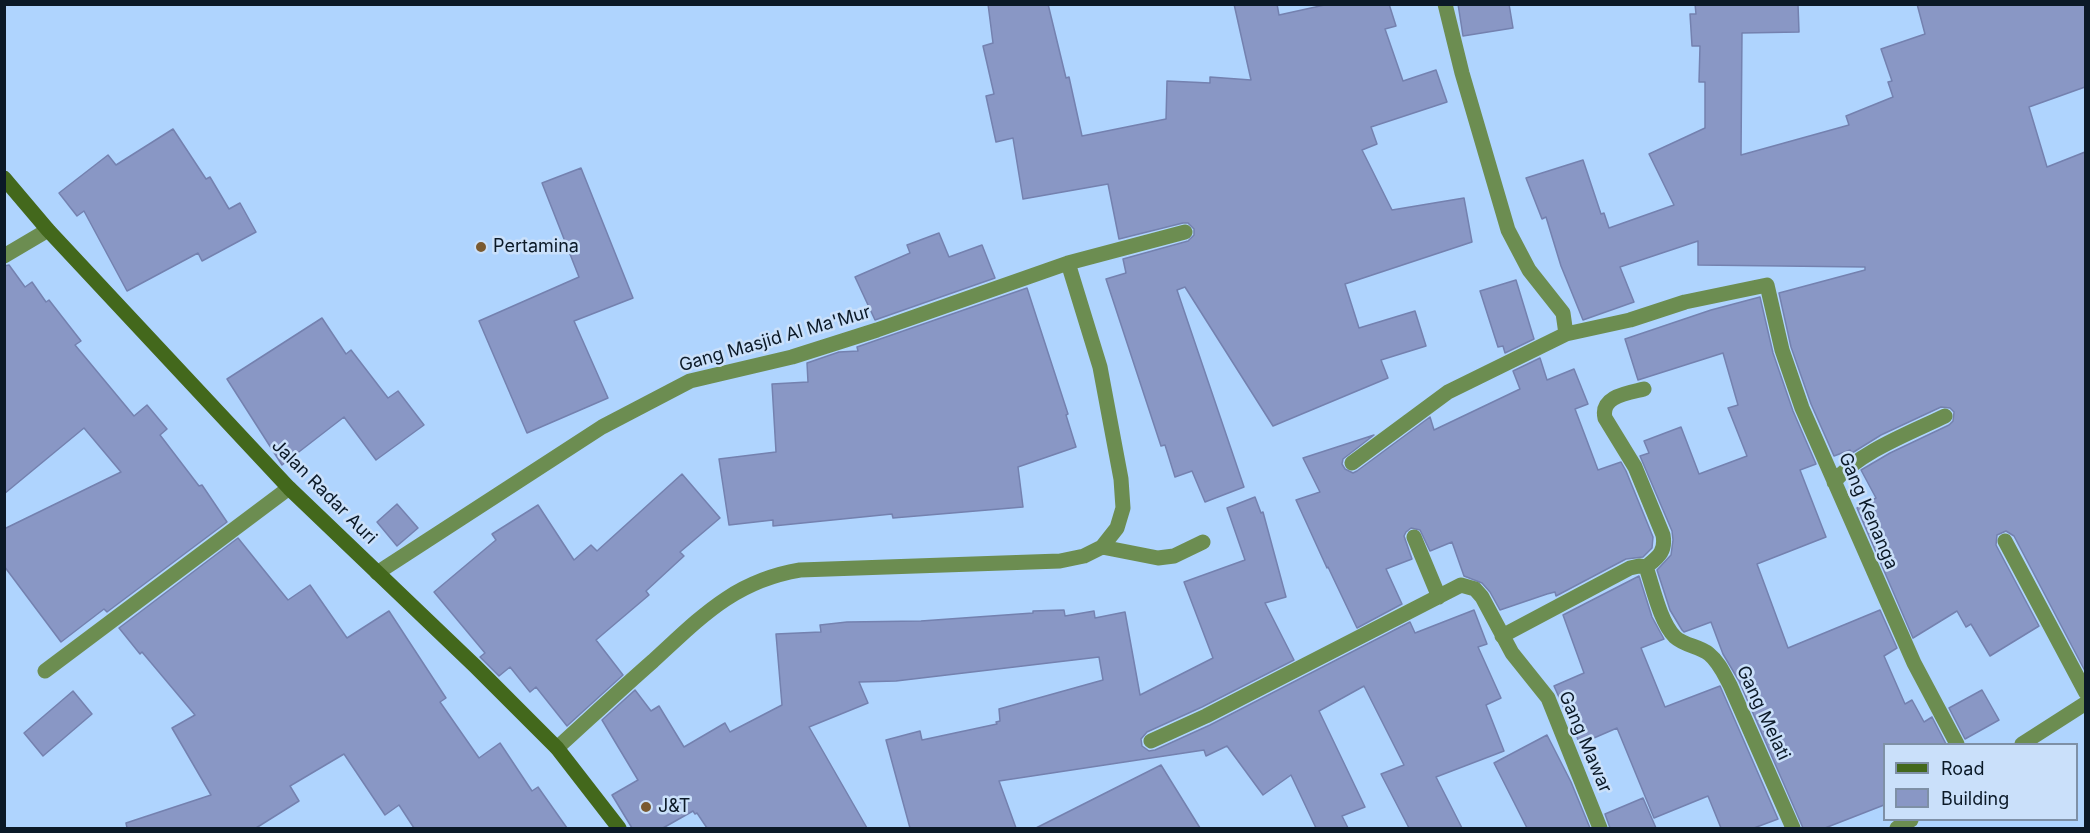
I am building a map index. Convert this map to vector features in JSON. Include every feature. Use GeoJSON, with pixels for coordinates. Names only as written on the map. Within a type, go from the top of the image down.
{"type":"FeatureCollection","features":[{"type":"Feature","properties":{"kind":"main road","name":"Jalan Radar Auri"},"geometry":{"type":"LineString","coordinates":[[4,178],[48,230],[289,488],[476,666],[557,748],[619,828]]}},
{"type":"Feature","properties":{"kind":"street"},"geometry":{"type":"LineString","coordinates":[[1352,463],[1448,392],[1566,334],[1563,313],[1529,270],[1508,230],[1444,4]]}},
{"type":"Feature","properties":{"kind":"street"},"geometry":{"type":"LineString","coordinates":[[4,256],[48,230]]}},
{"type":"Feature","properties":{"kind":"street","name":"Gang Masjid Al Ma'Mur"},"geometry":{"type":"LineString","coordinates":[[377,573],[602,427],[690,381],[792,357],[1068,263],[1185,232]]}},
{"type":"Feature","properties":{"kind":"street"},"geometry":{"type":"LineString","coordinates":[[557,748],[711,609],[752,584],[775,574],[800,570],[1060,561],[1084,556],[1102,547],[1117,528],[1123,508],[1121,479],[1100,367],[1068,263]]}},
{"type":"Feature","properties":{"kind":"street","name":"Gang Kenanga"},"geometry":{"type":"LineString","coordinates":[[1566,334],[1630,320],[1685,302],[1767,285],[1782,350],[1797,396],[1914,663],[1956,743]]}},
{"type":"Feature","properties":{"kind":"street"},"geometry":{"type":"LineString","coordinates":[[1502,636],[1630,568],[1646,567],[1661,553],[1665,546],[1663,535],[1635,467],[1604,413],[1606,405],[1613,398],[1644,389]]}},
{"type":"Feature","properties":{"kind":"street"},"geometry":{"type":"LineString","coordinates":[[1834,482],[1850,466],[1878,448],[1945,416]]}},
{"type":"Feature","properties":{"kind":"street"},"geometry":{"type":"LineString","coordinates":[[45,671],[289,488]]}},
{"type":"Feature","properties":{"kind":"street"},"geometry":{"type":"LineString","coordinates":[[1151,741],[1206,716],[1438,597],[1414,537]]}},
{"type":"Feature","properties":{"kind":"street"},"geometry":{"type":"LineString","coordinates":[[2005,541],[2085,693]]}},
{"type":"Feature","properties":{"kind":"street"},"geometry":{"type":"LineString","coordinates":[[1102,547],[1158,558],[1174,556],[1203,542]]}},
{"type":"Feature","properties":{"kind":"street","name":"Gang Melati"},"geometry":{"type":"LineString","coordinates":[[1646,567],[1666,623],[1674,635],[1682,642],[1708,653],[1720,667],[1793,828]]}},
{"type":"Feature","properties":{"kind":"street","name":"Gang Mawar"},"geometry":{"type":"LineString","coordinates":[[1438,597],[1461,585],[1475,589],[1482,597],[1521,666],[1548,698],[1600,828]]}},
{"type":"Feature","properties":{"kind":"street"},"geometry":{"type":"LineString","coordinates":[[2024,743],[2085,703]]}},
{"type":"Feature","properties":{"kind":"building"},"geometry":{"type":"Polygon","coordinates":[[[988,4],[1048,4],[1066,78],[1069,77],[1082,136],[1166,119],[1167,81],[1210,83],[1210,77],[1251,80],[1234,4],[1277,4],[1279,15],[1329,4],[1389,4],[1396,26],[1385,29],[1403,81],[1436,70],[1447,102],[1371,127],[1377,144],[1362,150],[1392,210],[1464,198],[1472,242],[1345,284],[1359,328],[1415,311],[1426,346],[1381,360],[1388,378],[1273,426],[1185,287],[1177,290],[1244,487],[1205,502],[1192,471],[1175,477],[1165,445],[1161,446],[1106,279],[1126,273],[1123,259],[1188,241],[1194,235],[1194,229],[1188,223],[1183,223],[1119,239],[1108,184],[1023,199],[1013,138],[996,142],[986,96],[994,94],[983,46],[993,43],[988,4]]]}},
{"type":"Feature","properties":{"kind":"building"},"geometry":{"type":"Polygon","coordinates":[[[1458,4],[1509,4],[1513,28],[1463,36],[1458,4]]]}},
{"type":"Feature","properties":{"kind":"building"},"geometry":{"type":"Polygon","coordinates":[[[1695,4],[1798,4],[1799,32],[1742,33],[1741,155],[1849,125],[1846,116],[1893,97],[1888,82],[1892,81],[1881,49],[1925,34],[1917,4],[2085,4],[2085,87],[2029,107],[2047,167],[2085,152],[2085,671],[2014,536],[2006,531],[1997,535],[1996,545],[2039,626],[1990,656],[1971,624],[1966,627],[1957,611],[1913,638],[1857,508],[1876,498],[1861,470],[1890,453],[1949,425],[1953,421],[1954,412],[1950,408],[1941,407],[1881,435],[1852,453],[1850,450],[1834,456],[1811,404],[1791,347],[1779,293],[1865,270],[1865,267],[1698,265],[1698,241],[1620,267],[1634,302],[1583,320],[1561,266],[1546,217],[1542,219],[1526,178],[1583,160],[1601,214],[1604,213],[1609,228],[1674,205],[1649,154],[1705,128],[1705,82],[1699,82],[1700,46],[1692,46],[1690,14],[1696,14],[1695,4]]]}},
{"type":"Feature","properties":{"kind":"building"},"geometry":{"type":"Polygon","coordinates":[[[173,129],[206,179],[210,177],[229,209],[240,203],[256,232],[202,261],[198,253],[127,291],[84,211],[77,216],[59,193],[108,155],[116,165],[173,129]]]}},
{"type":"Feature","properties":{"kind":"building"},"geometry":{"type":"Polygon","coordinates":[[[581,168],[633,298],[574,321],[608,398],[527,433],[479,321],[579,277],[542,183],[581,168]]]}},
{"type":"Feature","properties":{"kind":"building"},"geometry":{"type":"Polygon","coordinates":[[[939,233],[949,257],[982,245],[995,278],[875,320],[855,277],[910,253],[907,245],[939,233]]]}},
{"type":"Feature","properties":{"kind":"building"},"geometry":{"type":"Polygon","coordinates":[[[9,265],[25,287],[32,282],[46,302],[49,300],[81,341],[75,345],[134,416],[147,405],[167,429],[160,435],[199,486],[202,485],[227,522],[107,612],[104,609],[61,642],[4,566],[4,529],[121,472],[84,428],[4,494],[4,266],[9,265]]]}},
{"type":"Feature","properties":{"kind":"building"},"geometry":{"type":"Polygon","coordinates":[[[1516,280],[1534,339],[1505,353],[1503,346],[1498,347],[1480,291],[1516,280]]]}},
{"type":"Feature","properties":{"kind":"building"},"geometry":{"type":"Polygon","coordinates":[[[1027,288],[1068,414],[1066,415],[1076,447],[1018,467],[1023,507],[893,518],[892,514],[773,526],[773,520],[729,525],[719,459],[776,452],[772,384],[808,382],[807,363],[839,352],[858,351],[857,347],[1027,288]]]}},
{"type":"Feature","properties":{"kind":"building"},"geometry":{"type":"Polygon","coordinates":[[[1760,297],[1773,353],[1793,411],[1816,464],[1800,470],[1826,537],[1757,564],[1788,648],[1880,610],[1897,648],[1884,656],[1905,704],[1912,700],[1924,722],[1932,717],[1945,743],[1883,743],[1883,805],[1825,828],[1803,828],[1739,681],[1723,654],[1711,622],[1684,632],[1670,610],[1657,570],[1671,555],[1673,540],[1672,531],[1640,456],[1649,453],[1644,441],[1681,427],[1699,474],[1747,456],[1728,408],[1738,405],[1723,353],[1638,380],[1625,339],[1711,310],[1760,297]]]}},
{"type":"Feature","properties":{"kind":"building"},"geometry":{"type":"Polygon","coordinates":[[[322,318],[346,354],[351,350],[388,398],[398,391],[424,425],[376,460],[344,417],[282,465],[227,379],[322,318]]]}},
{"type":"Feature","properties":{"kind":"building"},"geometry":{"type":"Polygon","coordinates":[[[1540,358],[1547,380],[1574,369],[1588,404],[1575,409],[1598,470],[1621,462],[1653,537],[1652,548],[1643,557],[1626,559],[1556,596],[1555,592],[1547,594],[1500,610],[1482,583],[1464,576],[1452,542],[1430,551],[1420,530],[1411,528],[1404,536],[1412,559],[1386,569],[1402,604],[1357,628],[1296,500],[1320,492],[1303,458],[1374,435],[1343,459],[1342,464],[1345,469],[1353,473],[1430,417],[1434,430],[1520,389],[1513,371],[1540,358]]]}},
{"type":"Feature","properties":{"kind":"building"},"geometry":{"type":"Polygon","coordinates":[[[682,474],[720,518],[680,552],[684,556],[646,591],[649,595],[596,640],[623,675],[567,726],[536,687],[530,692],[510,667],[499,676],[480,657],[485,653],[434,592],[496,540],[492,534],[538,505],[574,560],[591,545],[597,551],[682,474]]]}},
{"type":"Feature","properties":{"kind":"building"},"geometry":{"type":"Polygon","coordinates":[[[1255,497],[1261,513],[1263,512],[1286,597],[1265,603],[1294,660],[1147,732],[1141,739],[1142,746],[1149,751],[1155,750],[1210,725],[1410,622],[1415,633],[1474,610],[1487,644],[1478,647],[1501,698],[1486,705],[1504,751],[1436,777],[1462,828],[1409,828],[1381,774],[1404,765],[1364,686],[1319,711],[1365,807],[1342,816],[1348,828],[1316,828],[1291,775],[1263,795],[1227,746],[1206,756],[1204,750],[999,781],[1016,828],[910,828],[886,740],[920,731],[922,740],[997,724],[996,722],[1000,721],[999,709],[1103,680],[1099,657],[896,681],[859,682],[868,703],[809,727],[867,828],[707,828],[697,813],[693,811],[663,828],[632,828],[612,795],[638,780],[602,720],[635,690],[651,711],[659,706],[684,747],[725,723],[730,732],[782,705],[776,634],[821,632],[820,625],[847,622],[921,621],[1033,613],[1033,611],[1064,610],[1065,616],[1094,611],[1095,618],[1125,612],[1140,695],[1213,658],[1184,582],[1245,560],[1227,508],[1255,497]]]}},
{"type":"Feature","properties":{"kind":"building"},"geometry":{"type":"Polygon","coordinates":[[[397,504],[418,528],[397,546],[377,522],[397,504]]]}},
{"type":"Feature","properties":{"kind":"building"},"geometry":{"type":"Polygon","coordinates":[[[238,538],[288,600],[310,585],[347,638],[389,611],[446,698],[440,702],[479,758],[500,743],[532,791],[538,787],[567,828],[414,828],[399,805],[385,815],[344,754],[290,786],[299,801],[256,828],[127,828],[126,823],[211,795],[172,728],[195,715],[119,628],[238,538]]]}},
{"type":"Feature","properties":{"kind":"building"},"geometry":{"type":"Polygon","coordinates":[[[1639,576],[1652,617],[1664,639],[1641,648],[1665,707],[1720,686],[1778,819],[1754,828],[1721,828],[1708,796],[1654,818],[1617,728],[1580,744],[1554,686],[1584,673],[1563,615],[1639,576]]]}},
{"type":"Feature","properties":{"kind":"building"},"geometry":{"type":"Polygon","coordinates":[[[1982,690],[1999,720],[1965,739],[1949,708],[1982,690]]]}},
{"type":"Feature","properties":{"kind":"building"},"geometry":{"type":"Polygon","coordinates":[[[73,691],[92,714],[43,756],[24,733],[73,691]]]}},
{"type":"Feature","properties":{"kind":"building"},"geometry":{"type":"Polygon","coordinates":[[[1547,735],[1571,782],[1590,828],[1527,828],[1494,763],[1547,735]]]}},
{"type":"Feature","properties":{"kind":"building"},"geometry":{"type":"Polygon","coordinates":[[[1161,765],[1200,828],[1036,828],[1161,765]]]}},
{"type":"Feature","properties":{"kind":"building"},"geometry":{"type":"Polygon","coordinates":[[[1643,798],[1656,828],[1610,828],[1605,814],[1643,798]]]}},
{"type":"Feature","properties":{"kind":"place","name":"Pertamina"},"geometry":{"type":"Point","coordinates":[481,247]}},
{"type":"Feature","properties":{"kind":"place","name":"J&T"},"geometry":{"type":"Point","coordinates":[646,807]}}]}
